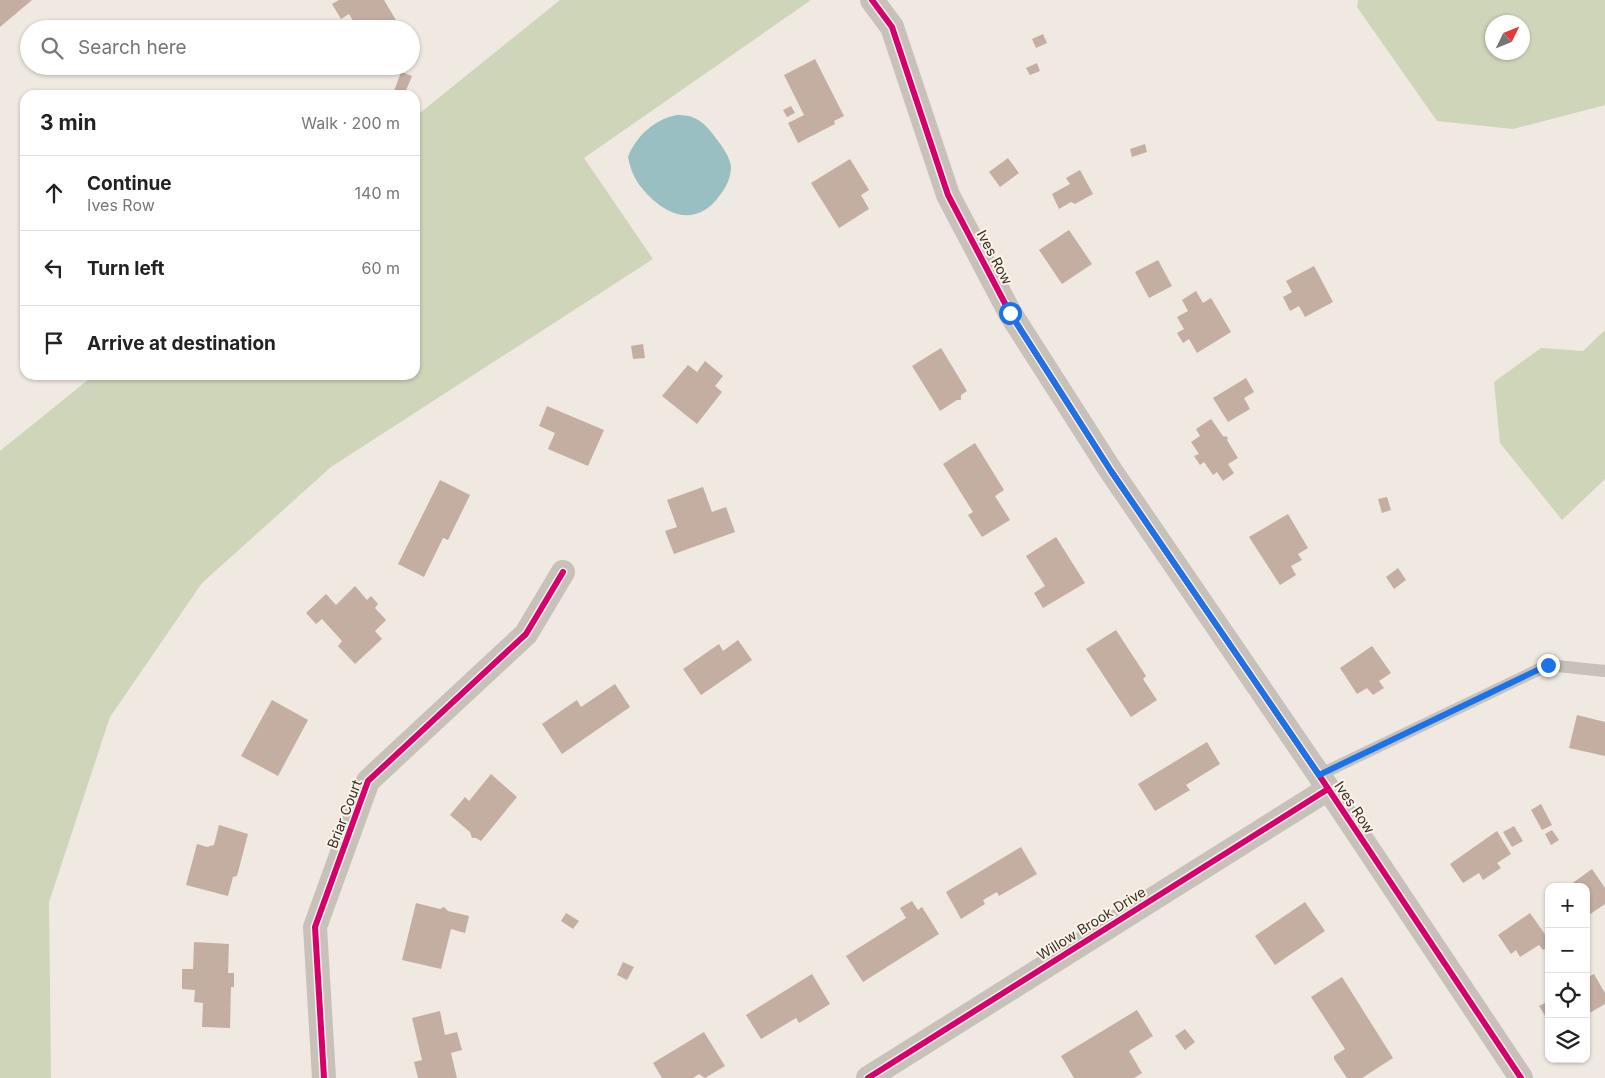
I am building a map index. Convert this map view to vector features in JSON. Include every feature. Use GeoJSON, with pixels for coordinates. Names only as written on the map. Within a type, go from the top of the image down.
{"type":"FeatureCollection","features":[{"type":"Feature","properties":{"kind":"street","name":"Ives Row"},"geometry":{"type":"LineString","coordinates":[[872,0],[892,27],[948,195],[1010,313],[1111,471],[1324,782],[1521,1078]]}},
{"type":"Feature","properties":{"kind":"street","name":"Briar Court"},"geometry":{"type":"LineString","coordinates":[[324,1078],[315,927],[368,781],[526,634],[563,572]]}},
{"type":"Feature","properties":{"kind":"street","name":"Willow Brook Drive"},"geometry":{"type":"LineString","coordinates":[[868,1078],[1324,782]]}},
{"type":"Feature","properties":{"kind":"lane"},"geometry":{"type":"LineString","coordinates":[[1324,782],[1548,665],[1605,671]]}},
{"type":"Feature","properties":{"kind":"green space"},"geometry":{"type":"Polygon","coordinates":[[[560,0],[811,0],[584,158],[653,259],[331,467],[202,583],[110,717],[49,902],[51,1078],[0,1078],[0,451],[88,380],[420,380],[420,113],[560,0]]]}},
{"type":"Feature","properties":{"kind":"green space"},"geometry":{"type":"Polygon","coordinates":[[[1358,0],[1605,0],[1605,105],[1513,129],[1437,121],[1357,7],[1358,0]]]}},
{"type":"Feature","properties":{"kind":"green space"},"geometry":{"type":"Polygon","coordinates":[[[1605,330],[1605,479],[1562,520],[1500,443],[1494,382],[1541,348],[1583,351],[1605,330]]]}},
{"type":"Feature","properties":{"kind":"water"},"geometry":{"type":"Polygon","coordinates":[[[677,115],[689,116],[699,120],[725,151],[731,167],[728,182],[720,195],[703,211],[693,215],[674,213],[665,209],[647,194],[632,173],[628,157],[636,142],[647,130],[661,120],[677,115]]]}},
{"type":"Feature","properties":{"kind":"building"},"geometry":{"type":"Polygon","coordinates":[[[0,0],[32,0],[0,27],[0,0]]]}},
{"type":"Feature","properties":{"kind":"building"},"geometry":{"type":"Polygon","coordinates":[[[339,0],[384,0],[396,20],[353,20],[349,14],[341,19],[332,4],[339,0]]]}},
{"type":"Feature","properties":{"kind":"building"},"geometry":{"type":"Polygon","coordinates":[[[1043,34],[1047,43],[1036,48],[1032,39],[1043,34]]]}},
{"type":"Feature","properties":{"kind":"building"},"geometry":{"type":"Polygon","coordinates":[[[815,59],[844,116],[834,121],[835,124],[798,143],[788,123],[804,115],[784,75],[815,59]]]}},
{"type":"Feature","properties":{"kind":"building"},"geometry":{"type":"Polygon","coordinates":[[[1037,63],[1040,71],[1030,75],[1026,68],[1037,63]]]}},
{"type":"Feature","properties":{"kind":"building"},"geometry":{"type":"Polygon","coordinates":[[[400,75],[412,76],[406,90],[394,90],[400,75]]]}},
{"type":"Feature","properties":{"kind":"building"},"geometry":{"type":"Polygon","coordinates":[[[791,106],[795,113],[787,117],[783,110],[791,106]]]}},
{"type":"Feature","properties":{"kind":"building"},"geometry":{"type":"Polygon","coordinates":[[[1145,144],[1147,152],[1132,157],[1130,149],[1145,144]]]}},
{"type":"Feature","properties":{"kind":"building"},"geometry":{"type":"Polygon","coordinates":[[[1008,158],[1019,173],[1000,187],[989,172],[1008,158]]]}},
{"type":"Feature","properties":{"kind":"building"},"geometry":{"type":"Polygon","coordinates":[[[850,159],[869,190],[861,195],[869,209],[839,228],[811,183],[850,159]]]}},
{"type":"Feature","properties":{"kind":"building"},"geometry":{"type":"Polygon","coordinates":[[[1080,170],[1093,194],[1075,204],[1071,202],[1059,209],[1052,194],[1070,184],[1066,178],[1080,170]]]}},
{"type":"Feature","properties":{"kind":"building"},"geometry":{"type":"Polygon","coordinates":[[[1069,230],[1092,264],[1062,284],[1039,250],[1069,230]]]}},
{"type":"Feature","properties":{"kind":"building"},"geometry":{"type":"Polygon","coordinates":[[[1158,260],[1172,286],[1149,298],[1135,272],[1158,260]]]}},
{"type":"Feature","properties":{"kind":"building"},"geometry":{"type":"Polygon","coordinates":[[[1314,266],[1333,302],[1305,317],[1299,306],[1290,311],[1283,297],[1292,292],[1286,281],[1314,266]]]}},
{"type":"Feature","properties":{"kind":"building"},"geometry":{"type":"Polygon","coordinates":[[[1196,291],[1203,303],[1211,298],[1231,332],[1197,353],[1189,339],[1183,343],[1177,333],[1184,329],[1177,317],[1188,311],[1182,300],[1196,291]]]}},
{"type":"Feature","properties":{"kind":"building"},"geometry":{"type":"Polygon","coordinates":[[[643,344],[645,358],[633,359],[631,346],[643,344]]]}},
{"type":"Feature","properties":{"kind":"building"},"geometry":{"type":"Polygon","coordinates":[[[941,348],[967,391],[961,395],[961,400],[957,400],[940,411],[912,366],[941,348]]]}},
{"type":"Feature","properties":{"kind":"building"},"geometry":{"type":"Polygon","coordinates":[[[705,361],[723,376],[715,386],[722,392],[697,424],[662,396],[688,365],[697,372],[705,361]]]}},
{"type":"Feature","properties":{"kind":"building"},"geometry":{"type":"Polygon","coordinates":[[[1246,378],[1254,392],[1244,398],[1250,409],[1228,422],[1213,398],[1246,378]]]}},
{"type":"Feature","properties":{"kind":"building"},"geometry":{"type":"Polygon","coordinates":[[[547,406],[604,430],[588,466],[548,449],[555,433],[539,426],[547,406]]]}},
{"type":"Feature","properties":{"kind":"building"},"geometry":{"type":"Polygon","coordinates":[[[1211,419],[1223,436],[1228,437],[1227,440],[1238,458],[1228,464],[1234,473],[1223,481],[1217,472],[1213,475],[1204,462],[1200,465],[1194,456],[1199,454],[1191,442],[1200,436],[1196,429],[1211,419]]]}},
{"type":"Feature","properties":{"kind":"building"},"geometry":{"type":"Polygon","coordinates":[[[975,443],[1004,490],[995,496],[1010,520],[982,537],[968,515],[973,512],[943,464],[975,443]]]}},
{"type":"Feature","properties":{"kind":"building"},"geometry":{"type":"Polygon","coordinates":[[[440,480],[470,495],[448,540],[443,538],[424,577],[398,564],[440,480]]]}},
{"type":"Feature","properties":{"kind":"building"},"geometry":{"type":"Polygon","coordinates":[[[703,487],[712,512],[726,507],[735,532],[674,554],[665,531],[677,527],[667,500],[703,487]]]}},
{"type":"Feature","properties":{"kind":"building"},"geometry":{"type":"Polygon","coordinates":[[[1387,497],[1391,510],[1382,513],[1378,499],[1387,497]]]}},
{"type":"Feature","properties":{"kind":"building"},"geometry":{"type":"Polygon","coordinates":[[[1288,514],[1308,548],[1298,554],[1302,560],[1291,566],[1296,575],[1280,585],[1249,537],[1288,514]]]}},
{"type":"Feature","properties":{"kind":"building"},"geometry":{"type":"Polygon","coordinates":[[[1056,537],[1085,583],[1043,608],[1034,593],[1045,586],[1026,556],[1056,537]]]}},
{"type":"Feature","properties":{"kind":"building"},"geometry":{"type":"Polygon","coordinates":[[[1398,568],[1406,580],[1394,589],[1386,577],[1398,568]]]}},
{"type":"Feature","properties":{"kind":"building"},"geometry":{"type":"Polygon","coordinates":[[[355,586],[367,600],[371,596],[378,604],[375,608],[386,620],[375,631],[382,639],[355,664],[338,646],[342,641],[322,619],[316,624],[306,613],[326,594],[336,605],[355,586]]]}},
{"type":"Feature","properties":{"kind":"building"},"geometry":{"type":"Polygon","coordinates":[[[1116,630],[1146,676],[1143,679],[1157,700],[1131,717],[1086,649],[1116,630]]]}},
{"type":"Feature","properties":{"kind":"building"},"geometry":{"type":"Polygon","coordinates":[[[738,640],[752,660],[701,695],[683,669],[719,644],[723,651],[738,640]]]}},
{"type":"Feature","properties":{"kind":"building"},"geometry":{"type":"Polygon","coordinates":[[[1372,646],[1391,673],[1379,681],[1384,688],[1373,695],[1367,688],[1357,694],[1340,668],[1372,646]]]}},
{"type":"Feature","properties":{"kind":"building"},"geometry":{"type":"Polygon","coordinates":[[[615,684],[630,707],[562,754],[542,724],[577,700],[581,707],[615,684]]]}},
{"type":"Feature","properties":{"kind":"building"},"geometry":{"type":"Polygon","coordinates":[[[272,700],[308,720],[278,776],[241,756],[272,700]]]}},
{"type":"Feature","properties":{"kind":"building"},"geometry":{"type":"Polygon","coordinates":[[[1577,715],[1605,722],[1605,756],[1569,748],[1577,715]]]}},
{"type":"Feature","properties":{"kind":"building"},"geometry":{"type":"Polygon","coordinates":[[[1207,742],[1220,764],[1186,785],[1190,790],[1155,811],[1138,784],[1207,742]]]}},
{"type":"Feature","properties":{"kind":"building"},"geometry":{"type":"Polygon","coordinates":[[[491,774],[517,797],[481,841],[472,838],[470,832],[450,815],[465,797],[469,801],[491,774]]]}},
{"type":"Feature","properties":{"kind":"building"},"geometry":{"type":"Polygon","coordinates":[[[1541,804],[1552,825],[1542,830],[1531,810],[1541,804]]]}},
{"type":"Feature","properties":{"kind":"building"},"geometry":{"type":"Polygon","coordinates":[[[219,825],[248,834],[237,876],[233,877],[228,896],[186,885],[197,844],[207,847],[214,845],[219,825]]]}},
{"type":"Feature","properties":{"kind":"building"},"geometry":{"type":"Polygon","coordinates":[[[1514,826],[1523,841],[1512,847],[1503,832],[1514,826]]]}},
{"type":"Feature","properties":{"kind":"building"},"geometry":{"type":"Polygon","coordinates":[[[1552,830],[1559,840],[1551,845],[1545,834],[1552,830]]]}},
{"type":"Feature","properties":{"kind":"building"},"geometry":{"type":"Polygon","coordinates":[[[1497,831],[1511,854],[1497,863],[1501,868],[1483,880],[1479,873],[1463,883],[1450,864],[1497,831]]]}},
{"type":"Feature","properties":{"kind":"building"},"geometry":{"type":"Polygon","coordinates":[[[1021,847],[1037,874],[999,896],[997,892],[983,900],[985,904],[961,919],[946,892],[1021,847]]]}},
{"type":"Feature","properties":{"kind":"building"},"geometry":{"type":"Polygon","coordinates":[[[1592,869],[1605,888],[1605,904],[1590,914],[1590,883],[1573,883],[1592,869]]]}},
{"type":"Feature","properties":{"kind":"building"},"geometry":{"type":"Polygon","coordinates":[[[912,901],[918,910],[922,907],[939,934],[863,982],[846,956],[906,918],[900,908],[912,901]]]}},
{"type":"Feature","properties":{"kind":"building"},"geometry":{"type":"Polygon","coordinates":[[[1305,902],[1325,931],[1275,965],[1255,936],[1305,902]]]}},
{"type":"Feature","properties":{"kind":"building"},"geometry":{"type":"Polygon","coordinates":[[[416,903],[440,909],[444,907],[448,911],[469,916],[465,933],[451,929],[441,969],[402,960],[416,903]]]}},
{"type":"Feature","properties":{"kind":"building"},"geometry":{"type":"Polygon","coordinates":[[[566,913],[579,921],[573,929],[561,921],[566,913]]]}},
{"type":"Feature","properties":{"kind":"building"},"geometry":{"type":"Polygon","coordinates":[[[1530,913],[1545,934],[1545,949],[1543,950],[1539,945],[1520,957],[1516,950],[1511,954],[1498,935],[1530,913]]]}},
{"type":"Feature","properties":{"kind":"building"},"geometry":{"type":"Polygon","coordinates":[[[194,942],[229,944],[228,973],[234,973],[234,987],[231,987],[230,1028],[202,1027],[203,1003],[194,1002],[195,990],[182,989],[182,969],[193,969],[194,942]]]}},
{"type":"Feature","properties":{"kind":"building"},"geometry":{"type":"Polygon","coordinates":[[[623,962],[634,967],[627,980],[617,975],[623,962]]]}},
{"type":"Feature","properties":{"kind":"building"},"geometry":{"type":"Polygon","coordinates":[[[812,974],[830,1004],[799,1023],[796,1018],[761,1039],[746,1015],[812,974]]]}},
{"type":"Feature","properties":{"kind":"building"},"geometry":{"type":"Polygon","coordinates":[[[1594,974],[1605,993],[1605,1004],[1590,1013],[1590,976],[1594,974]]]}},
{"type":"Feature","properties":{"kind":"building"},"geometry":{"type":"Polygon","coordinates":[[[1342,977],[1393,1058],[1362,1078],[1347,1078],[1334,1059],[1334,1056],[1345,1049],[1311,997],[1342,977]]]}},
{"type":"Feature","properties":{"kind":"building"},"geometry":{"type":"Polygon","coordinates":[[[1545,1003],[1545,1016],[1539,1006],[1545,1003]]]}},
{"type":"Feature","properties":{"kind":"building"},"geometry":{"type":"Polygon","coordinates":[[[1137,1010],[1153,1036],[1129,1051],[1142,1073],[1134,1078],[1074,1078],[1061,1056],[1137,1010]]]}},
{"type":"Feature","properties":{"kind":"building"},"geometry":{"type":"Polygon","coordinates":[[[440,1011],[445,1035],[457,1032],[462,1050],[451,1053],[457,1078],[418,1078],[414,1062],[422,1060],[412,1018],[440,1011]]]}},
{"type":"Feature","properties":{"kind":"building"},"geometry":{"type":"Polygon","coordinates":[[[1185,1029],[1195,1042],[1185,1050],[1175,1036],[1185,1029]]]}},
{"type":"Feature","properties":{"kind":"building"},"geometry":{"type":"Polygon","coordinates":[[[704,1032],[725,1066],[705,1078],[699,1074],[693,1078],[662,1078],[653,1063],[704,1032]]]}},
{"type":"Feature","properties":{"kind":"cycle path"},"geometry":{"type":"LineString","coordinates":[[872,0],[892,27],[948,195],[1010,313],[1111,471],[1319,775],[1521,1078]]}},
{"type":"Feature","properties":{"kind":"cycle path"},"geometry":{"type":"LineString","coordinates":[[324,1078],[315,927],[368,781],[526,634],[563,572]]}},
{"type":"Feature","properties":{"kind":"cycle path"},"geometry":{"type":"LineString","coordinates":[[868,1078],[1328,789]]}},
{"type":"Feature","properties":{"kind":"route"},"geometry":{"type":"LineString","coordinates":[[1010,313],[1111,471],[1319,775],[1548,665]]}}]}
